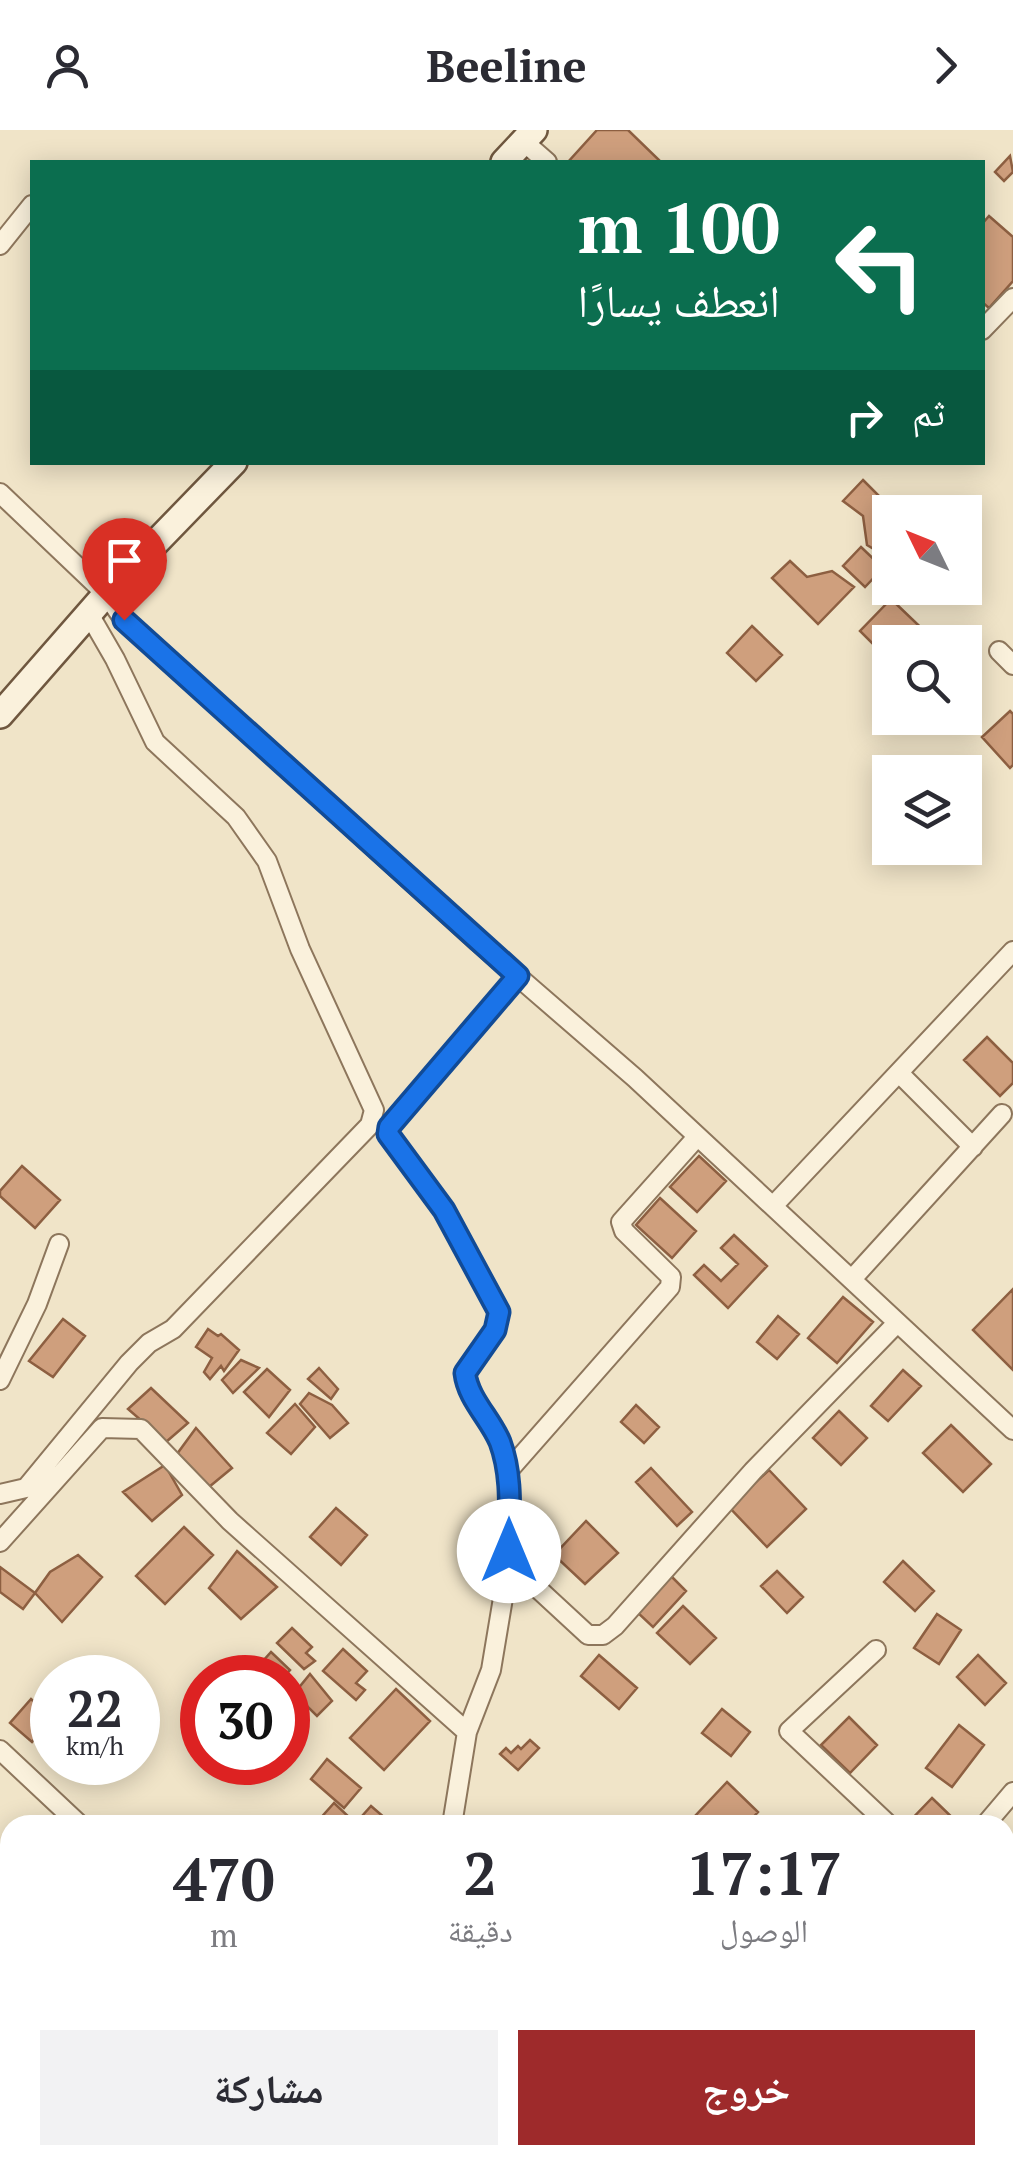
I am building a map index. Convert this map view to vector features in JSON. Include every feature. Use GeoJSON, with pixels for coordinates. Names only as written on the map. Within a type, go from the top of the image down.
{"type":"FeatureCollection","features":[{"type":"Feature","properties":{"kind":"main road"},"geometry":{"type":"LineString","coordinates":[[506,160],[529,136]]}},
{"type":"Feature","properties":{"kind":"main road"},"geometry":{"type":"LineString","coordinates":[[0,715],[106,594],[231,465]]}},
{"type":"Feature","properties":{"kind":"street"},"geometry":{"type":"LineString","coordinates":[[529,136],[546,160]]}},
{"type":"Feature","properties":{"kind":"street"},"geometry":{"type":"LineString","coordinates":[[0,245],[30,208]]}},
{"type":"Feature","properties":{"kind":"street"},"geometry":{"type":"LineString","coordinates":[[985,327],[1013,298]]}},
{"type":"Feature","properties":{"kind":"street"},"geometry":{"type":"LineString","coordinates":[[0,493],[106,594],[124,620],[636,1078],[1013,1430]]}},
{"type":"Feature","properties":{"kind":"street"},"geometry":{"type":"LineString","coordinates":[[0,1494],[26,1488],[129,1362],[149,1343],[174,1329],[370,1124],[374,1110],[300,950],[266,861],[236,818],[156,742],[88,614]]}},
{"type":"Feature","properties":{"kind":"street"},"geometry":{"type":"LineString","coordinates":[[773,1206],[1013,951]]}},
{"type":"Feature","properties":{"kind":"street"},"geometry":{"type":"LineString","coordinates":[[454,1815],[467,1732],[490,1670],[509,1562],[508,1470],[498,1439],[466,1386],[465,1373],[495,1330],[499,1312],[444,1210],[388,1134],[389,1127],[518,976]]}},
{"type":"Feature","properties":{"kind":"street"},"geometry":{"type":"LineString","coordinates":[[899,1073],[973,1146]]}},
{"type":"Feature","properties":{"kind":"street"},"geometry":{"type":"LineString","coordinates":[[852,1280],[1002,1114]]}},
{"type":"Feature","properties":{"kind":"street"},"geometry":{"type":"LineString","coordinates":[[508,1470],[670,1287],[671,1277],[624,1231],[621,1222],[697,1136]]}},
{"type":"Feature","properties":{"kind":"street"},"geometry":{"type":"LineString","coordinates":[[0,1380],[37,1304],[59,1244]]}},
{"type":"Feature","properties":{"kind":"street"},"geometry":{"type":"LineString","coordinates":[[509,1562],[588,1635],[603,1635],[753,1470],[897,1323]]}},
{"type":"Feature","properties":{"kind":"street"},"geometry":{"type":"LineString","coordinates":[[0,1542],[102,1428],[141,1429],[230,1520],[467,1732]]}},
{"type":"Feature","properties":{"kind":"street"},"geometry":{"type":"LineString","coordinates":[[876,1650],[789,1731],[879,1815]]}},
{"type":"Feature","properties":{"kind":"street"},"geometry":{"type":"LineString","coordinates":[[0,1750],[69,1815]]}},
{"type":"Feature","properties":{"kind":"street"},"geometry":{"type":"LineString","coordinates":[[993,1815],[1013,1792]]}},
{"type":"Feature","properties":{"kind":"building"},"geometry":{"type":"Polygon","coordinates":[[[597,130],[628,130],[659,160],[570,160],[597,130]]]}},
{"type":"Feature","properties":{"kind":"building"},"geometry":{"type":"Polygon","coordinates":[[[1010,156],[1013,172],[1004,181],[995,172],[1010,156]]]}},
{"type":"Feature","properties":{"kind":"building"},"geometry":{"type":"Polygon","coordinates":[[[989,216],[1013,237],[1013,281],[989,308],[985,305],[985,221],[989,216]]]}},
{"type":"Feature","properties":{"kind":"building"},"geometry":{"type":"Polygon","coordinates":[[[863,480],[878,495],[872,495],[872,548],[867,545],[863,516],[843,501],[863,480]]]}},
{"type":"Feature","properties":{"kind":"building"},"geometry":{"type":"Polygon","coordinates":[[[861,547],[872,558],[872,580],[865,587],[843,566],[861,547]]]}},
{"type":"Feature","properties":{"kind":"building"},"geometry":{"type":"Polygon","coordinates":[[[790,561],[807,577],[832,571],[854,587],[818,624],[772,578],[790,561]]]}},
{"type":"Feature","properties":{"kind":"building"},"geometry":{"type":"Polygon","coordinates":[[[885,605],[897,605],[918,625],[872,625],[872,643],[860,631],[885,605]]]}},
{"type":"Feature","properties":{"kind":"building"},"geometry":{"type":"Polygon","coordinates":[[[752,626],[782,655],[756,681],[727,653],[752,626]]]}},
{"type":"Feature","properties":{"kind":"building"},"geometry":{"type":"Polygon","coordinates":[[[1010,711],[1013,765],[1010,768],[982,737],[1010,711]]]}},
{"type":"Feature","properties":{"kind":"building"},"geometry":{"type":"Polygon","coordinates":[[[987,1037],[1013,1063],[1013,1083],[1000,1096],[964,1060],[987,1037]]]}},
{"type":"Feature","properties":{"kind":"building"},"geometry":{"type":"Polygon","coordinates":[[[699,1156],[726,1181],[697,1212],[670,1187],[699,1156]]]}},
{"type":"Feature","properties":{"kind":"building"},"geometry":{"type":"Polygon","coordinates":[[[22,1166],[60,1200],[35,1228],[0,1196],[22,1166]]]}},
{"type":"Feature","properties":{"kind":"building"},"geometry":{"type":"Polygon","coordinates":[[[660,1198],[696,1231],[672,1258],[636,1225],[660,1198]]]}},
{"type":"Feature","properties":{"kind":"building"},"geometry":{"type":"Polygon","coordinates":[[[734,1235],[767,1266],[728,1308],[694,1275],[704,1265],[721,1281],[738,1264],[721,1248],[734,1235]]]}},
{"type":"Feature","properties":{"kind":"building"},"geometry":{"type":"Polygon","coordinates":[[[1013,1289],[1013,1370],[973,1330],[1013,1289]]]}},
{"type":"Feature","properties":{"kind":"building"},"geometry":{"type":"Polygon","coordinates":[[[843,1297],[873,1322],[837,1363],[808,1338],[843,1297]]]}},
{"type":"Feature","properties":{"kind":"building"},"geometry":{"type":"Polygon","coordinates":[[[778,1316],[799,1334],[777,1359],[757,1342],[778,1316]]]}},
{"type":"Feature","properties":{"kind":"building"},"geometry":{"type":"Polygon","coordinates":[[[63,1319],[85,1336],[53,1377],[29,1361],[63,1319]]]}},
{"type":"Feature","properties":{"kind":"building"},"geometry":{"type":"Polygon","coordinates":[[[208,1329],[221,1334],[239,1350],[224,1371],[221,1366],[210,1379],[204,1372],[212,1358],[196,1347],[208,1329]]]}},
{"type":"Feature","properties":{"kind":"building"},"geometry":{"type":"Polygon","coordinates":[[[241,1360],[259,1368],[233,1393],[222,1380],[241,1360]]]}},
{"type":"Feature","properties":{"kind":"building"},"geometry":{"type":"Polygon","coordinates":[[[319,1368],[338,1389],[331,1399],[308,1379],[319,1368]]]}},
{"type":"Feature","properties":{"kind":"building"},"geometry":{"type":"Polygon","coordinates":[[[267,1369],[290,1390],[269,1417],[244,1392],[267,1369]]]}},
{"type":"Feature","properties":{"kind":"building"},"geometry":{"type":"Polygon","coordinates":[[[903,1370],[921,1386],[888,1421],[871,1406],[903,1370]]]}},
{"type":"Feature","properties":{"kind":"building"},"geometry":{"type":"Polygon","coordinates":[[[151,1388],[188,1423],[166,1442],[128,1409],[151,1388]]]}},
{"type":"Feature","properties":{"kind":"building"},"geometry":{"type":"Polygon","coordinates":[[[309,1393],[332,1405],[348,1423],[330,1438],[300,1404],[309,1393]]]}},
{"type":"Feature","properties":{"kind":"building"},"geometry":{"type":"Polygon","coordinates":[[[295,1404],[315,1427],[291,1454],[267,1433],[295,1404]]]}},
{"type":"Feature","properties":{"kind":"building"},"geometry":{"type":"Polygon","coordinates":[[[636,1405],[659,1427],[644,1443],[621,1422],[636,1405]]]}},
{"type":"Feature","properties":{"kind":"building"},"geometry":{"type":"Polygon","coordinates":[[[839,1411],[867,1438],[841,1465],[813,1438],[839,1411]]]}},
{"type":"Feature","properties":{"kind":"building"},"geometry":{"type":"Polygon","coordinates":[[[951,1425],[991,1464],[963,1492],[923,1453],[951,1425]]]}},
{"type":"Feature","properties":{"kind":"building"},"geometry":{"type":"Polygon","coordinates":[[[196,1428],[232,1468],[209,1487],[177,1454],[196,1428]]]}},
{"type":"Feature","properties":{"kind":"building"},"geometry":{"type":"Polygon","coordinates":[[[165,1465],[182,1495],[152,1521],[123,1492],[165,1465]]]}},
{"type":"Feature","properties":{"kind":"building"},"geometry":{"type":"Polygon","coordinates":[[[651,1468],[692,1512],[677,1526],[636,1482],[651,1468]]]}},
{"type":"Feature","properties":{"kind":"building"},"geometry":{"type":"Polygon","coordinates":[[[769,1470],[806,1509],[767,1547],[729,1507],[769,1470]]]}},
{"type":"Feature","properties":{"kind":"building"},"geometry":{"type":"Polygon","coordinates":[[[336,1508],[367,1535],[341,1565],[310,1537],[336,1508]]]}},
{"type":"Feature","properties":{"kind":"building"},"geometry":{"type":"Polygon","coordinates":[[[586,1521],[618,1553],[585,1584],[554,1555],[586,1521]]]}},
{"type":"Feature","properties":{"kind":"building"},"geometry":{"type":"Polygon","coordinates":[[[184,1527],[213,1555],[165,1604],[136,1576],[184,1527]]]}},
{"type":"Feature","properties":{"kind":"building"},"geometry":{"type":"Polygon","coordinates":[[[237,1551],[277,1587],[241,1619],[209,1588],[237,1551]]]}},
{"type":"Feature","properties":{"kind":"building"},"geometry":{"type":"Polygon","coordinates":[[[78,1555],[102,1577],[62,1622],[35,1593],[50,1572],[78,1555]]]}},
{"type":"Feature","properties":{"kind":"building"},"geometry":{"type":"Polygon","coordinates":[[[903,1561],[934,1591],[915,1611],[884,1582],[903,1561]]]}},
{"type":"Feature","properties":{"kind":"building"},"geometry":{"type":"Polygon","coordinates":[[[0,1567],[35,1593],[23,1609],[0,1592],[0,1567]]]}},
{"type":"Feature","properties":{"kind":"building"},"geometry":{"type":"Polygon","coordinates":[[[777,1571],[803,1597],[787,1613],[761,1586],[777,1571]]]}},
{"type":"Feature","properties":{"kind":"building"},"geometry":{"type":"Polygon","coordinates":[[[671,1576],[686,1591],[653,1627],[637,1612],[671,1576]]]}},
{"type":"Feature","properties":{"kind":"building"},"geometry":{"type":"Polygon","coordinates":[[[683,1606],[716,1638],[690,1664],[657,1633],[683,1606]]]}},
{"type":"Feature","properties":{"kind":"building"},"geometry":{"type":"Polygon","coordinates":[[[937,1614],[961,1630],[939,1664],[914,1648],[937,1614]]]}},
{"type":"Feature","properties":{"kind":"building"},"geometry":{"type":"Polygon","coordinates":[[[292,1628],[312,1647],[308,1655],[289,1655],[277,1643],[292,1628]]]}},
{"type":"Feature","properties":{"kind":"building"},"geometry":{"type":"Polygon","coordinates":[[[343,1649],[367,1671],[356,1683],[365,1690],[356,1700],[323,1671],[343,1649]]]}},
{"type":"Feature","properties":{"kind":"building"},"geometry":{"type":"Polygon","coordinates":[[[599,1655],[637,1688],[619,1709],[581,1676],[599,1655]]]}},
{"type":"Feature","properties":{"kind":"building"},"geometry":{"type":"Polygon","coordinates":[[[978,1655],[1006,1683],[985,1705],[957,1677],[978,1655]]]}},
{"type":"Feature","properties":{"kind":"building"},"geometry":{"type":"Polygon","coordinates":[[[310,1674],[332,1701],[317,1716],[310,1709],[310,1674]]]}},
{"type":"Feature","properties":{"kind":"building"},"geometry":{"type":"Polygon","coordinates":[[[396,1689],[430,1721],[384,1770],[350,1738],[396,1689]]]}},
{"type":"Feature","properties":{"kind":"building"},"geometry":{"type":"Polygon","coordinates":[[[30,1700],[30,1740],[10,1723],[30,1700]]]}},
{"type":"Feature","properties":{"kind":"building"},"geometry":{"type":"Polygon","coordinates":[[[722,1709],[750,1732],[731,1756],[702,1733],[722,1709]]]}},
{"type":"Feature","properties":{"kind":"building"},"geometry":{"type":"Polygon","coordinates":[[[849,1717],[877,1745],[850,1773],[821,1745],[849,1717]]]}},
{"type":"Feature","properties":{"kind":"building"},"geometry":{"type":"Polygon","coordinates":[[[959,1725],[984,1745],[952,1787],[926,1768],[959,1725]]]}},
{"type":"Feature","properties":{"kind":"building"},"geometry":{"type":"Polygon","coordinates":[[[530,1740],[539,1748],[518,1770],[500,1754],[506,1748],[511,1753],[518,1746],[521,1749],[530,1740]]]}},
{"type":"Feature","properties":{"kind":"building"},"geometry":{"type":"Polygon","coordinates":[[[327,1759],[361,1788],[344,1808],[311,1779],[327,1759]]]}},
{"type":"Feature","properties":{"kind":"building"},"geometry":{"type":"Polygon","coordinates":[[[727,1782],[758,1812],[755,1815],[696,1815],[727,1782]]]}},
{"type":"Feature","properties":{"kind":"building"},"geometry":{"type":"Polygon","coordinates":[[[932,1798],[950,1815],[916,1815],[932,1798]]]}},
{"type":"Feature","properties":{"kind":"building"},"geometry":{"type":"Polygon","coordinates":[[[334,1803],[347,1815],[323,1815],[334,1803]]]}},
{"type":"Feature","properties":{"kind":"building"},"geometry":{"type":"Polygon","coordinates":[[[371,1806],[381,1815],[363,1815],[371,1806]]]}},
{"type":"Feature","properties":{"kind":"route"},"geometry":{"type":"LineString","coordinates":[[124,620],[518,976],[389,1127],[388,1134],[444,1210],[499,1312],[495,1330],[465,1373],[466,1386],[498,1439],[508,1470],[509,1551]]}}]}
